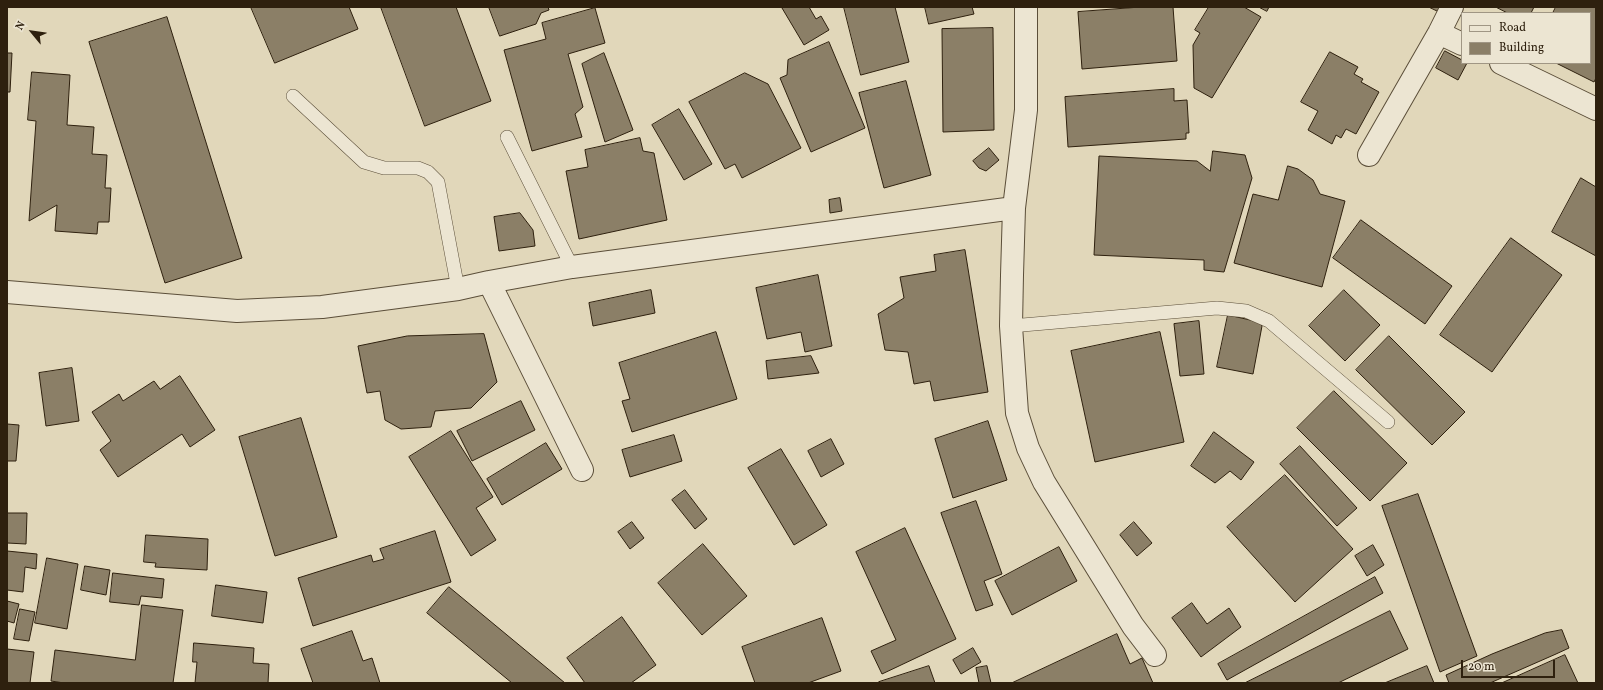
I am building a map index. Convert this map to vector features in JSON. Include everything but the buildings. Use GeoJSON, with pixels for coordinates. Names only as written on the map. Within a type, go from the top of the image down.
{"type":"FeatureCollection","features":[{"type":"Feature","properties":{"kind":"street"},"geometry":{"type":"LineString","coordinates":[[1026,7],[1026,110],[1014,208],[1011,326],[1018,413],[1028,448],[1044,482],[1133,626],[1155,655]]}},
{"type":"Feature","properties":{"kind":"street"},"geometry":{"type":"LineString","coordinates":[[1369,155],[1439,33],[1452,7]]}},
{"type":"Feature","properties":{"kind":"street"},"geometry":{"type":"LineString","coordinates":[[1439,33],[1461,44]]}},
{"type":"Feature","properties":{"kind":"street"},"geometry":{"type":"LineString","coordinates":[[1503,64],[1596,109]]}},
{"type":"Feature","properties":{"kind":"street"},"geometry":{"type":"LineString","coordinates":[[7,292],[237,311],[322,307],[458,289],[572,267],[1014,208]]}},
{"type":"Feature","properties":{"kind":"street"},"geometry":{"type":"LineString","coordinates":[[489,282],[582,470]]}},
{"type":"Feature","properties":{"kind":"lane"},"geometry":{"type":"LineString","coordinates":[[293,96],[364,162],[384,168],[418,168],[428,172],[438,182],[458,289]]}},
{"type":"Feature","properties":{"kind":"lane"},"geometry":{"type":"LineString","coordinates":[[507,137],[572,267]]}},
{"type":"Feature","properties":{"kind":"lane"},"geometry":{"type":"LineString","coordinates":[[1011,326],[1217,308],[1246,311],[1269,321],[1388,422]]}}]}
